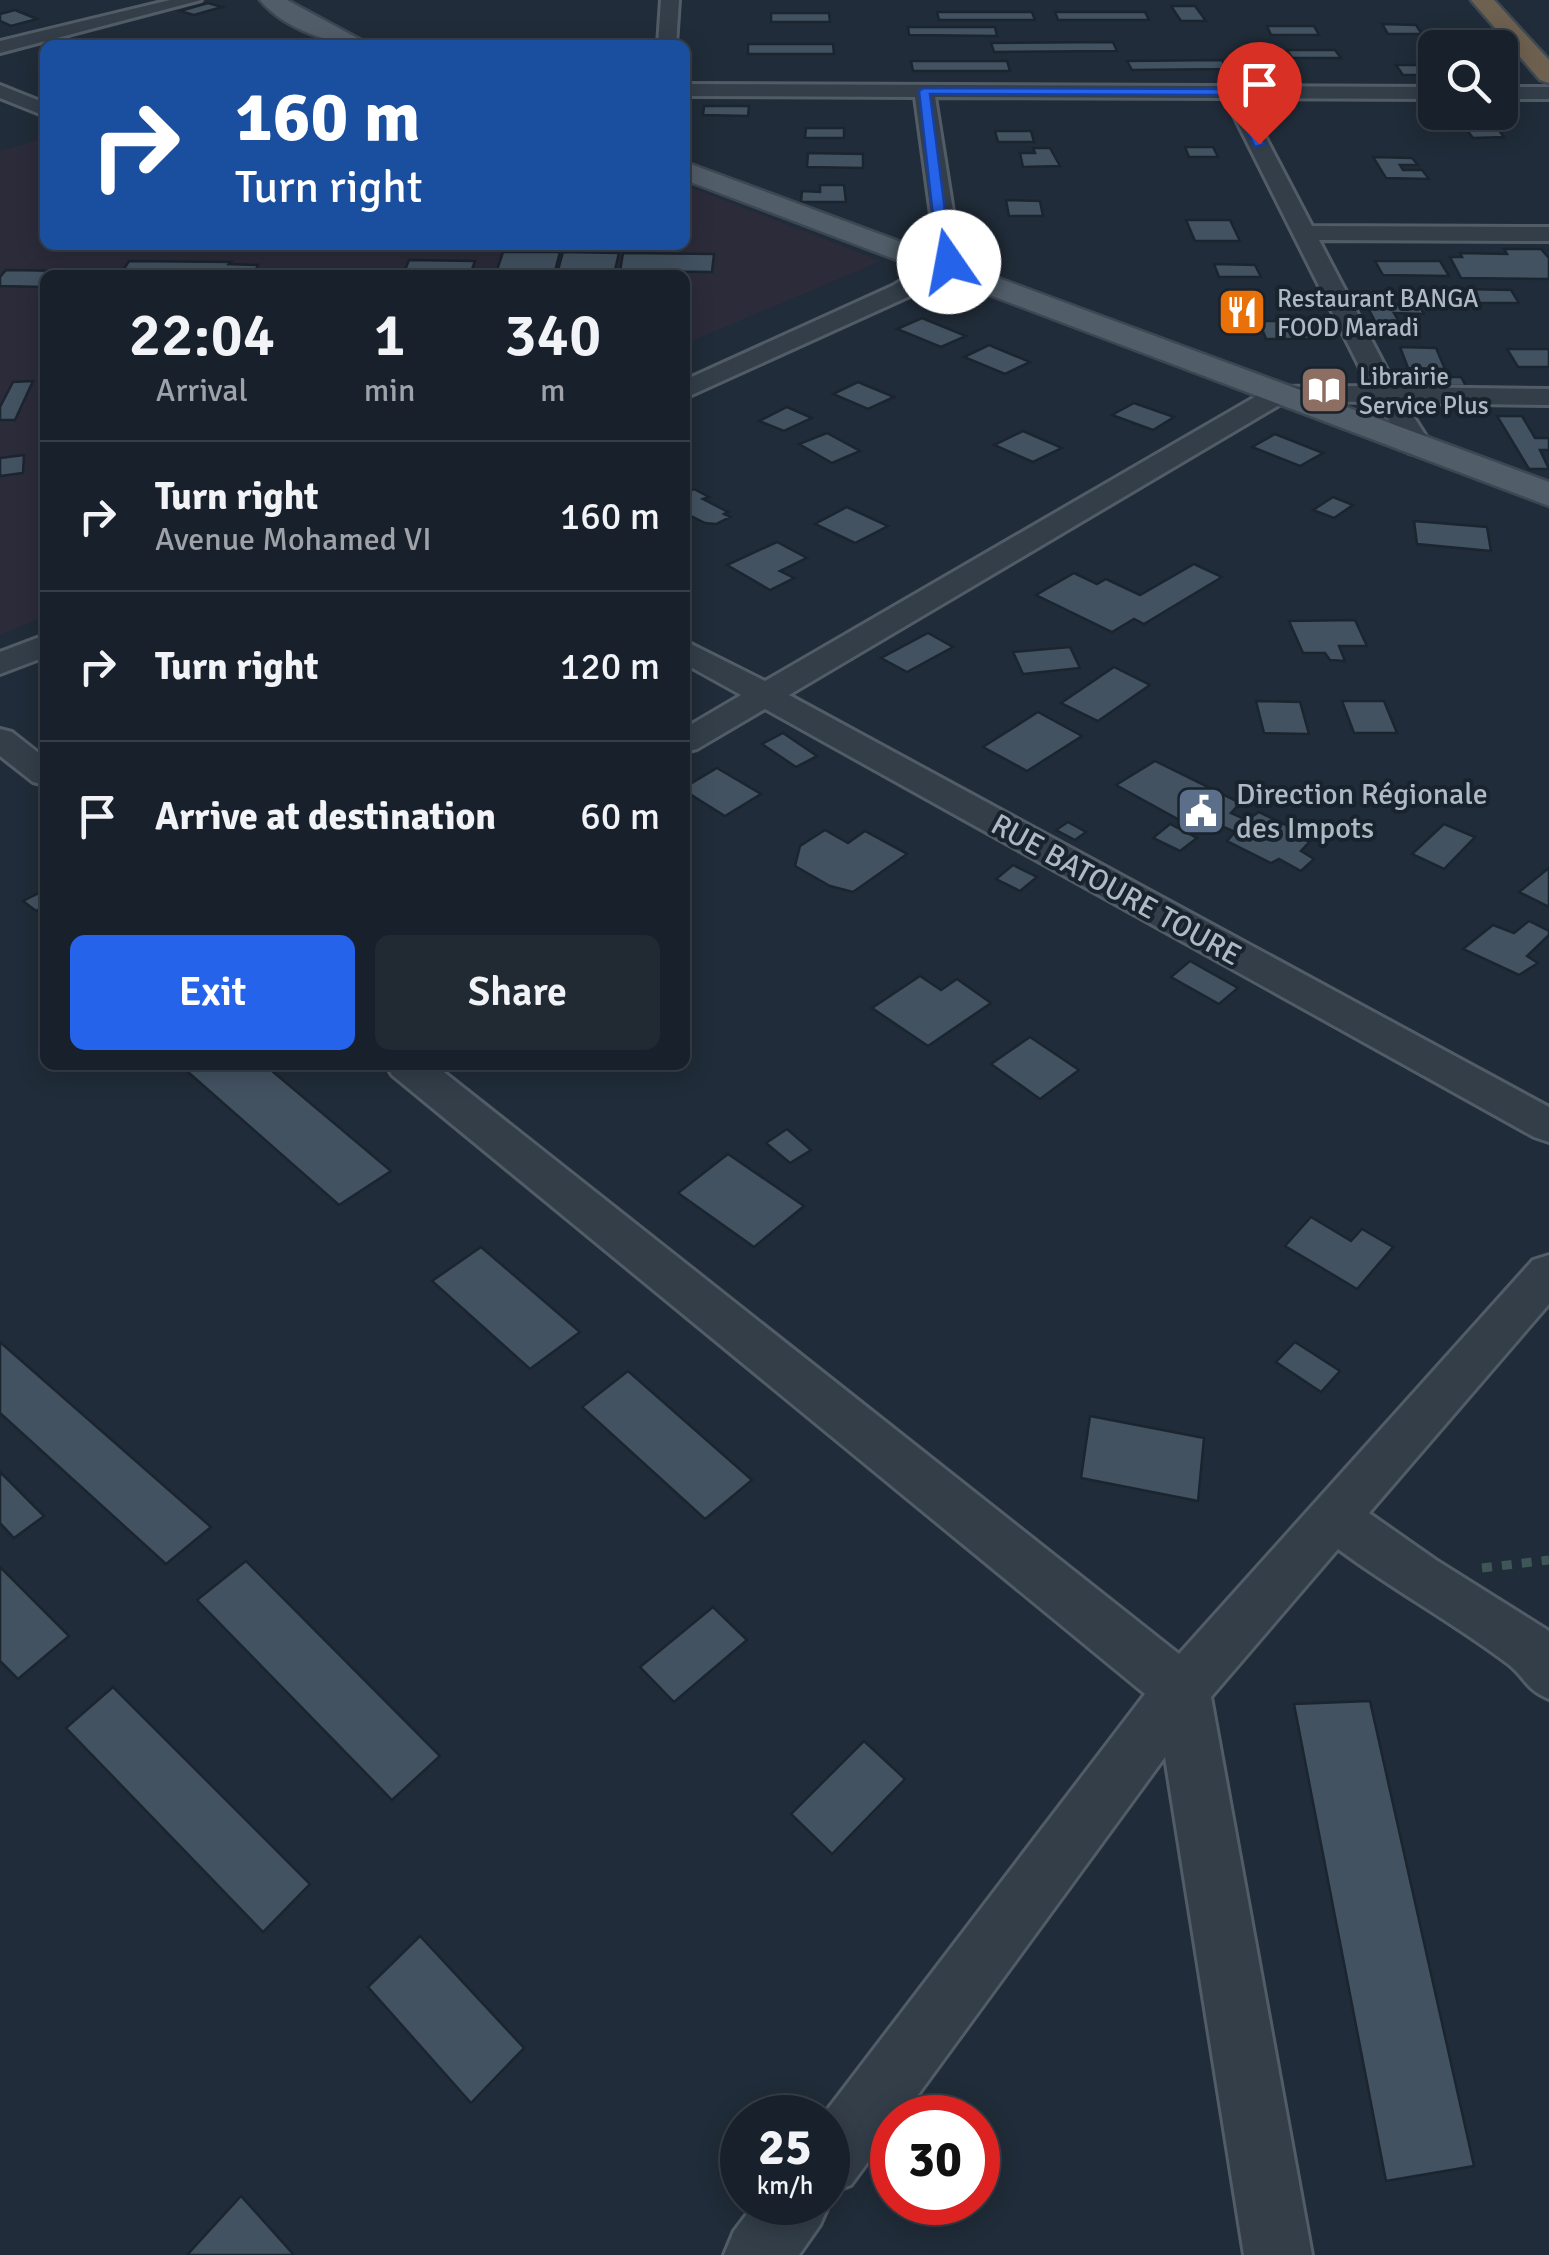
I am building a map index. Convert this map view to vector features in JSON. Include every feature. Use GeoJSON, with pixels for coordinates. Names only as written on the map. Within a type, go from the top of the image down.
{"type":"FeatureCollection","features":[{"type":"Feature","properties":{"kind":"highway"},"geometry":{"type":"LineString","coordinates":[[1482,0],[1549,51]]}},
{"type":"Feature","properties":{"kind":"highway"},"geometry":{"type":"LineString","coordinates":[[1501,0],[1549,75]]}},
{"type":"Feature","properties":{"kind":"main road"},"geometry":{"type":"LineString","coordinates":[[271,0],[337,40]]}},
{"type":"Feature","properties":{"kind":"main road"},"geometry":{"type":"LineString","coordinates":[[690,172],[939,261],[1549,495]]}},
{"type":"Feature","properties":{"kind":"street"},"geometry":{"type":"LineString","coordinates":[[0,47],[160,3],[192,0]]}},
{"type":"Feature","properties":{"kind":"street"},"geometry":{"type":"LineString","coordinates":[[667,40],[670,0]]}},
{"type":"Feature","properties":{"kind":"street"},"geometry":{"type":"LineString","coordinates":[[690,90],[1418,93]]}},
{"type":"Feature","properties":{"kind":"street"},"geometry":{"type":"LineString","coordinates":[[0,91],[40,111]]}},
{"type":"Feature","properties":{"kind":"street"},"geometry":{"type":"LineString","coordinates":[[690,387],[794,331],[939,261],[942,234],[924,91]]}},
{"type":"Feature","properties":{"kind":"street"},"geometry":{"type":"LineString","coordinates":[[1232,92],[1388,397],[1419,447]]}},
{"type":"Feature","properties":{"kind":"street"},"geometry":{"type":"LineString","coordinates":[[1518,93],[1549,93]]}},
{"type":"Feature","properties":{"kind":"street"},"geometry":{"type":"LineString","coordinates":[[15,124],[40,115]]}},
{"type":"Feature","properties":{"kind":"street"},"geometry":{"type":"LineString","coordinates":[[1304,233],[1549,234]]}},
{"type":"Feature","properties":{"kind":"street"},"geometry":{"type":"LineString","coordinates":[[690,368],[794,331]]}},
{"type":"Feature","properties":{"kind":"street"},"geometry":{"type":"LineString","coordinates":[[690,739],[1281,393],[1549,397]]}},
{"type":"Feature","properties":{"kind":"street"},"geometry":{"type":"LineString","coordinates":[[0,664],[40,648]]}},
{"type":"Feature","properties":{"kind":"street","name":"RUE BATOURE TOURE"},"geometry":{"type":"LineString","coordinates":[[690,655],[1549,1126]]}},
{"type":"Feature","properties":{"kind":"street"},"geometry":{"type":"LineString","coordinates":[[0,690],[40,674]]}},
{"type":"Feature","properties":{"kind":"street"},"geometry":{"type":"LineString","coordinates":[[0,739],[40,771]]}},
{"type":"Feature","properties":{"kind":"street"},"geometry":{"type":"LineString","coordinates":[[413,1070],[1182,1690],[1278,2255]]}},
{"type":"Feature","properties":{"kind":"street"},"geometry":{"type":"LineString","coordinates":[[850,2133],[1182,1690],[1549,1273]]}},
{"type":"Feature","properties":{"kind":"street"},"geometry":{"type":"LineString","coordinates":[[1334,1518],[1416,1577],[1531,1649],[1549,1673]]}},
{"type":"Feature","properties":{"kind":"street"},"geometry":{"type":"LineString","coordinates":[[758,2255],[780,2225]]}},
{"type":"Feature","properties":{"kind":"shaded area"},"geometry":{"type":"Polygon","coordinates":[[[40,139],[40,250],[690,250],[690,187],[881,261],[690,342],[690,270],[40,270],[40,618],[0,635],[0,151],[40,139]]]}},
{"type":"Feature","properties":{"kind":"building"},"geometry":{"type":"Polygon","coordinates":[[[208,3],[222,7],[194,15],[180,11],[208,3]]]}},
{"type":"Feature","properties":{"kind":"building"},"geometry":{"type":"Polygon","coordinates":[[[1171,6],[1195,6],[1206,21],[1181,21],[1171,6]]]}},
{"type":"Feature","properties":{"kind":"building"},"geometry":{"type":"Polygon","coordinates":[[[15,10],[37,19],[11,26],[0,21],[0,14],[15,10]]]}},
{"type":"Feature","properties":{"kind":"building"},"geometry":{"type":"Polygon","coordinates":[[[937,12],[1032,12],[1035,20],[939,20],[937,12]]]}},
{"type":"Feature","properties":{"kind":"building"},"geometry":{"type":"Polygon","coordinates":[[[1055,12],[1145,12],[1149,20],[1058,20],[1055,12]]]}},
{"type":"Feature","properties":{"kind":"building"},"geometry":{"type":"Polygon","coordinates":[[[771,13],[829,13],[830,22],[771,22],[771,13]]]}},
{"type":"Feature","properties":{"kind":"building"},"geometry":{"type":"Polygon","coordinates":[[[1382,24],[1416,25],[1419,30],[1418,34],[1388,34],[1382,24]]]}},
{"type":"Feature","properties":{"kind":"building"},"geometry":{"type":"Polygon","coordinates":[[[1267,26],[1314,26],[1319,35],[1271,35],[1267,26]]]}},
{"type":"Feature","properties":{"kind":"building"},"geometry":{"type":"Polygon","coordinates":[[[908,27],[995,27],[997,36],[909,35],[908,27]]]}},
{"type":"Feature","properties":{"kind":"building"},"geometry":{"type":"Polygon","coordinates":[[[1113,42],[1117,51],[994,52],[991,43],[1113,42]]]}},
{"type":"Feature","properties":{"kind":"building"},"geometry":{"type":"Polygon","coordinates":[[[748,44],[833,44],[834,54],[748,54],[748,44]]]}},
{"type":"Feature","properties":{"kind":"building"},"geometry":{"type":"Polygon","coordinates":[[[1287,50],[1335,50],[1341,58],[1292,58],[1287,50]]]}},
{"type":"Feature","properties":{"kind":"building"},"geometry":{"type":"Polygon","coordinates":[[[1222,60],[1227,69],[1132,70],[1127,61],[1222,60]]]}},
{"type":"Feature","properties":{"kind":"building"},"geometry":{"type":"Polygon","coordinates":[[[911,61],[1007,61],[1010,71],[913,71],[911,61]]]}},
{"type":"Feature","properties":{"kind":"building"},"geometry":{"type":"Polygon","coordinates":[[[1396,65],[1418,65],[1418,75],[1403,75],[1396,65]]]}},
{"type":"Feature","properties":{"kind":"building"},"geometry":{"type":"Polygon","coordinates":[[[704,106],[749,106],[748,116],[703,115],[704,106]]]}},
{"type":"Feature","properties":{"kind":"building"},"geometry":{"type":"Polygon","coordinates":[[[806,128],[844,128],[844,138],[805,138],[806,128]]]}},
{"type":"Feature","properties":{"kind":"building"},"geometry":{"type":"Polygon","coordinates":[[[1467,130],[1499,130],[1504,137],[1473,138],[1467,130]]]}},
{"type":"Feature","properties":{"kind":"building"},"geometry":{"type":"Polygon","coordinates":[[[995,131],[1031,131],[1034,142],[998,142],[995,131]]]}},
{"type":"Feature","properties":{"kind":"building"},"geometry":{"type":"Polygon","coordinates":[[[1185,147],[1213,147],[1218,157],[1189,157],[1185,147]]]}},
{"type":"Feature","properties":{"kind":"building"},"geometry":{"type":"Polygon","coordinates":[[[1033,148],[1050,148],[1060,166],[1023,167],[1020,153],[1035,153],[1033,148]]]}},
{"type":"Feature","properties":{"kind":"building"},"geometry":{"type":"Polygon","coordinates":[[[808,153],[863,154],[863,168],[807,167],[808,153]]]}},
{"type":"Feature","properties":{"kind":"building"},"geometry":{"type":"Polygon","coordinates":[[[1373,157],[1412,158],[1418,165],[1400,165],[1403,170],[1422,170],[1429,179],[1386,178],[1373,157]]]}},
{"type":"Feature","properties":{"kind":"building"},"geometry":{"type":"Polygon","coordinates":[[[820,185],[844,185],[846,202],[801,202],[802,191],[820,192],[820,185]]]}},
{"type":"Feature","properties":{"kind":"building"},"geometry":{"type":"Polygon","coordinates":[[[1006,200],[1040,201],[1043,216],[1009,216],[1006,200]]]}},
{"type":"Feature","properties":{"kind":"building"},"geometry":{"type":"Polygon","coordinates":[[[1186,220],[1230,220],[1240,241],[1195,241],[1186,220]]]}},
{"type":"Feature","properties":{"kind":"building"},"geometry":{"type":"Polygon","coordinates":[[[1504,249],[1541,249],[1549,258],[1549,279],[1461,278],[1450,257],[1462,257],[1460,253],[1507,254],[1504,249]]]}},
{"type":"Feature","properties":{"kind":"building"},"geometry":{"type":"Polygon","coordinates":[[[503,252],[560,252],[555,270],[497,270],[503,252]]]}},
{"type":"Feature","properties":{"kind":"building"},"geometry":{"type":"Polygon","coordinates":[[[563,252],[619,253],[615,270],[558,270],[563,252]]]}},
{"type":"Feature","properties":{"kind":"building"},"geometry":{"type":"Polygon","coordinates":[[[623,253],[714,254],[712,272],[620,270],[623,253]]]}},
{"type":"Feature","properties":{"kind":"building"},"geometry":{"type":"Polygon","coordinates":[[[409,260],[475,261],[472,270],[405,270],[409,260]]]}},
{"type":"Feature","properties":{"kind":"building"},"geometry":{"type":"Polygon","coordinates":[[[129,261],[258,265],[256,270],[123,270],[129,261]]]}},
{"type":"Feature","properties":{"kind":"building"},"geometry":{"type":"Polygon","coordinates":[[[1375,261],[1440,261],[1449,276],[1383,275],[1375,261]]]}},
{"type":"Feature","properties":{"kind":"building"},"geometry":{"type":"Polygon","coordinates":[[[1214,264],[1255,265],[1261,277],[1219,277],[1214,264]]]}},
{"type":"Feature","properties":{"kind":"building"},"geometry":{"type":"Polygon","coordinates":[[[6,270],[40,271],[40,287],[0,286],[0,277],[6,270]]]}},
{"type":"Feature","properties":{"kind":"building"},"geometry":{"type":"Polygon","coordinates":[[[1462,289],[1511,290],[1519,303],[1470,303],[1462,289]]]}},
{"type":"Feature","properties":{"kind":"building"},"geometry":{"type":"Polygon","coordinates":[[[1366,304],[1419,305],[1424,314],[1394,313],[1405,332],[1380,331],[1366,304]]]}},
{"type":"Feature","properties":{"kind":"building"},"geometry":{"type":"Polygon","coordinates":[[[922,318],[966,336],[941,347],[897,329],[922,318]]]}},
{"type":"Feature","properties":{"kind":"building"},"geometry":{"type":"Polygon","coordinates":[[[1259,321],[1322,321],[1330,339],[1266,339],[1259,321]]]}},
{"type":"Feature","properties":{"kind":"building"},"geometry":{"type":"Polygon","coordinates":[[[989,345],[1030,362],[1005,374],[964,357],[989,345]]]}},
{"type":"Feature","properties":{"kind":"building"},"geometry":{"type":"Polygon","coordinates":[[[1400,347],[1436,348],[1445,369],[1408,368],[1400,347]]]}},
{"type":"Feature","properties":{"kind":"building"},"geometry":{"type":"Polygon","coordinates":[[[1507,349],[1549,349],[1549,367],[1518,367],[1507,349]]]}},
{"type":"Feature","properties":{"kind":"building"},"geometry":{"type":"Polygon","coordinates":[[[1406,377],[1461,377],[1466,386],[1411,386],[1406,377]]]}},
{"type":"Feature","properties":{"kind":"building"},"geometry":{"type":"Polygon","coordinates":[[[33,381],[15,420],[0,420],[0,407],[13,382],[33,381]]]}},
{"type":"Feature","properties":{"kind":"building"},"geometry":{"type":"Polygon","coordinates":[[[858,382],[894,397],[868,409],[833,394],[858,382]]]}},
{"type":"Feature","properties":{"kind":"building"},"geometry":{"type":"Polygon","coordinates":[[[1134,403],[1174,417],[1153,430],[1112,415],[1134,403]]]}},
{"type":"Feature","properties":{"kind":"building"},"geometry":{"type":"Polygon","coordinates":[[[787,407],[812,418],[784,431],[759,421],[787,407]]]}},
{"type":"Feature","properties":{"kind":"building"},"geometry":{"type":"Polygon","coordinates":[[[1497,416],[1522,416],[1535,438],[1549,438],[1549,450],[1540,450],[1549,469],[1529,469],[1497,416]]]}},
{"type":"Feature","properties":{"kind":"building"},"geometry":{"type":"Polygon","coordinates":[[[1023,431],[1062,448],[1033,462],[994,445],[1023,431]]]}},
{"type":"Feature","properties":{"kind":"building"},"geometry":{"type":"Polygon","coordinates":[[[827,433],[860,451],[832,463],[799,444],[827,433]]]}},
{"type":"Feature","properties":{"kind":"building"},"geometry":{"type":"Polygon","coordinates":[[[1275,434],[1323,453],[1300,466],[1252,447],[1275,434]]]}},
{"type":"Feature","properties":{"kind":"building"},"geometry":{"type":"Polygon","coordinates":[[[24,455],[23,473],[0,476],[0,458],[24,455]]]}},
{"type":"Feature","properties":{"kind":"building"},"geometry":{"type":"Polygon","coordinates":[[[694,489],[709,497],[703,499],[728,512],[724,514],[730,517],[716,524],[690,516],[690,491],[694,489]]]}},
{"type":"Feature","properties":{"kind":"building"},"geometry":{"type":"Polygon","coordinates":[[[1333,497],[1353,505],[1334,518],[1313,510],[1333,497]]]}},
{"type":"Feature","properties":{"kind":"building"},"geometry":{"type":"Polygon","coordinates":[[[847,507],[888,526],[855,543],[815,524],[847,507]]]}},
{"type":"Feature","properties":{"kind":"building"},"geometry":{"type":"Polygon","coordinates":[[[1414,521],[1487,527],[1491,551],[1417,544],[1414,521]]]}},
{"type":"Feature","properties":{"kind":"building"},"geometry":{"type":"Polygon","coordinates":[[[777,542],[807,558],[780,571],[794,578],[770,590],[727,565],[777,542]]]}},
{"type":"Feature","properties":{"kind":"building"},"geometry":{"type":"Polygon","coordinates":[[[1194,564],[1222,577],[1144,624],[1134,619],[1112,632],[1036,595],[1074,573],[1097,584],[1106,579],[1140,595],[1194,564]]]}},
{"type":"Feature","properties":{"kind":"building"},"geometry":{"type":"Polygon","coordinates":[[[1355,620],[1367,646],[1339,646],[1345,661],[1330,660],[1325,653],[1303,653],[1289,621],[1355,620]]]}},
{"type":"Feature","properties":{"kind":"building"},"geometry":{"type":"Polygon","coordinates":[[[928,633],[953,647],[907,672],[881,658],[928,633]]]}},
{"type":"Feature","properties":{"kind":"building"},"geometry":{"type":"Polygon","coordinates":[[[1070,647],[1080,668],[1023,674],[1013,652],[1070,647]]]}},
{"type":"Feature","properties":{"kind":"building"},"geometry":{"type":"Polygon","coordinates":[[[1114,667],[1150,685],[1098,721],[1061,703],[1114,667]]]}},
{"type":"Feature","properties":{"kind":"building"},"geometry":{"type":"Polygon","coordinates":[[[1256,701],[1300,702],[1309,734],[1264,733],[1256,701]]]}},
{"type":"Feature","properties":{"kind":"building"},"geometry":{"type":"Polygon","coordinates":[[[1342,701],[1384,701],[1397,733],[1354,733],[1342,701]]]}},
{"type":"Feature","properties":{"kind":"building"},"geometry":{"type":"Polygon","coordinates":[[[1038,712],[1082,736],[1027,771],[983,747],[1038,712]]]}},
{"type":"Feature","properties":{"kind":"building"},"geometry":{"type":"Polygon","coordinates":[[[783,733],[817,756],[796,767],[762,744],[783,733]]]}},
{"type":"Feature","properties":{"kind":"building"},"geometry":{"type":"Polygon","coordinates":[[[1155,761],[1240,803],[1231,813],[1247,820],[1259,812],[1313,838],[1301,851],[1314,859],[1301,871],[1279,859],[1271,863],[1227,841],[1235,832],[1217,824],[1203,833],[1116,785],[1155,761]]]}},
{"type":"Feature","properties":{"kind":"building"},"geometry":{"type":"Polygon","coordinates":[[[717,768],[761,794],[725,816],[690,794],[690,784],[717,768]]]}},
{"type":"Feature","properties":{"kind":"building"},"geometry":{"type":"Polygon","coordinates":[[[1068,822],[1086,832],[1075,840],[1056,830],[1068,822]]]}},
{"type":"Feature","properties":{"kind":"building"},"geometry":{"type":"Polygon","coordinates":[[[1170,824],[1197,838],[1180,851],[1153,838],[1170,824]]]}},
{"type":"Feature","properties":{"kind":"building"},"geometry":{"type":"Polygon","coordinates":[[[1444,824],[1475,837],[1444,869],[1412,854],[1444,824]]]}},
{"type":"Feature","properties":{"kind":"building"},"geometry":{"type":"Polygon","coordinates":[[[825,830],[848,843],[865,831],[907,854],[853,892],[830,886],[795,866],[800,846],[825,830]]]}},
{"type":"Feature","properties":{"kind":"building"},"geometry":{"type":"Polygon","coordinates":[[[1013,865],[1037,877],[1020,891],[996,879],[1013,865]]]}},
{"type":"Feature","properties":{"kind":"building"},"geometry":{"type":"Polygon","coordinates":[[[1549,868],[1549,907],[1519,892],[1549,868]]]}},
{"type":"Feature","properties":{"kind":"building"},"geometry":{"type":"Polygon","coordinates":[[[40,892],[40,909],[36,911],[23,901],[40,892]]]}},
{"type":"Feature","properties":{"kind":"building"},"geometry":{"type":"Polygon","coordinates":[[[1529,921],[1549,931],[1549,935],[1527,956],[1538,963],[1519,975],[1463,949],[1493,925],[1514,933],[1529,921]]]}},
{"type":"Feature","properties":{"kind":"building"},"geometry":{"type":"Polygon","coordinates":[[[1190,961],[1238,988],[1219,1004],[1171,977],[1190,961]]]}},
{"type":"Feature","properties":{"kind":"building"},"geometry":{"type":"Polygon","coordinates":[[[920,976],[941,990],[957,979],[991,1003],[928,1046],[872,1008],[920,976]]]}},
{"type":"Feature","properties":{"kind":"building"},"geometry":{"type":"Polygon","coordinates":[[[1030,1037],[1079,1070],[1040,1099],[991,1064],[1030,1037]]]}},
{"type":"Feature","properties":{"kind":"building"},"geometry":{"type":"Polygon","coordinates":[[[186,1070],[271,1070],[391,1171],[339,1205],[186,1070]]]}},
{"type":"Feature","properties":{"kind":"building"},"geometry":{"type":"Polygon","coordinates":[[[787,1129],[811,1150],[790,1163],[766,1143],[787,1129]]]}},
{"type":"Feature","properties":{"kind":"building"},"geometry":{"type":"Polygon","coordinates":[[[728,1154],[804,1206],[754,1247],[678,1193],[728,1154]]]}},
{"type":"Feature","properties":{"kind":"building"},"geometry":{"type":"Polygon","coordinates":[[[1311,1217],[1351,1241],[1362,1229],[1393,1247],[1357,1289],[1285,1246],[1311,1217]]]}},
{"type":"Feature","properties":{"kind":"building"},"geometry":{"type":"Polygon","coordinates":[[[481,1247],[580,1332],[530,1369],[432,1281],[481,1247]]]}},
{"type":"Feature","properties":{"kind":"building"},"geometry":{"type":"Polygon","coordinates":[[[0,1342],[211,1527],[166,1564],[0,1413],[0,1342]]]}},
{"type":"Feature","properties":{"kind":"building"},"geometry":{"type":"Polygon","coordinates":[[[1295,1342],[1340,1371],[1321,1392],[1276,1362],[1295,1342]]]}},
{"type":"Feature","properties":{"kind":"building"},"geometry":{"type":"Polygon","coordinates":[[[628,1371],[752,1480],[705,1519],[582,1407],[628,1371]]]}},
{"type":"Feature","properties":{"kind":"building"},"geometry":{"type":"Polygon","coordinates":[[[1090,1416],[1204,1438],[1198,1501],[1081,1478],[1090,1416]]]}},
{"type":"Feature","properties":{"kind":"building"},"geometry":{"type":"Polygon","coordinates":[[[0,1472],[44,1516],[14,1538],[0,1523],[0,1472]]]}},
{"type":"Feature","properties":{"kind":"building"},"geometry":{"type":"Polygon","coordinates":[[[246,1561],[440,1756],[392,1800],[197,1600],[246,1561]]]}},
{"type":"Feature","properties":{"kind":"building"},"geometry":{"type":"Polygon","coordinates":[[[0,1567],[69,1636],[18,1679],[0,1661],[0,1567]]]}},
{"type":"Feature","properties":{"kind":"building"},"geometry":{"type":"Polygon","coordinates":[[[713,1607],[747,1640],[674,1702],[640,1667],[713,1607]]]}},
{"type":"Feature","properties":{"kind":"building"},"geometry":{"type":"Polygon","coordinates":[[[113,1687],[310,1884],[263,1932],[66,1728],[113,1687]]]}},
{"type":"Feature","properties":{"kind":"building"},"geometry":{"type":"Polygon","coordinates":[[[1370,1701],[1474,2166],[1386,2181],[1294,1704],[1370,1701]]]}},
{"type":"Feature","properties":{"kind":"building"},"geometry":{"type":"Polygon","coordinates":[[[864,1741],[905,1779],[832,1854],[791,1814],[864,1741]]]}},
{"type":"Feature","properties":{"kind":"building"},"geometry":{"type":"Polygon","coordinates":[[[420,1936],[524,2048],[471,2103],[368,1987],[420,1936]]]}},
{"type":"Feature","properties":{"kind":"building"},"geometry":{"type":"Polygon","coordinates":[[[241,2196],[294,2255],[187,2255],[241,2196]]]}},
{"type":"Feature","properties":{"kind":"place","name":"Restaurant BANGA FOOD Maradi"},"geometry":{"type":"Point","coordinates":[1242,312]}},
{"type":"Feature","properties":{"kind":"place","name":"Librairie Service Plus"},"geometry":{"type":"Point","coordinates":[1324,390]}},
{"type":"Feature","properties":{"kind":"place","name":"Direction Régionale des Impots"},"geometry":{"type":"Point","coordinates":[1201,811]}},
{"type":"Feature","properties":{"kind":"route"},"geometry":{"type":"LineString","coordinates":[[949,262],[924,91],[1232,92],[1259,144]]}}]}
